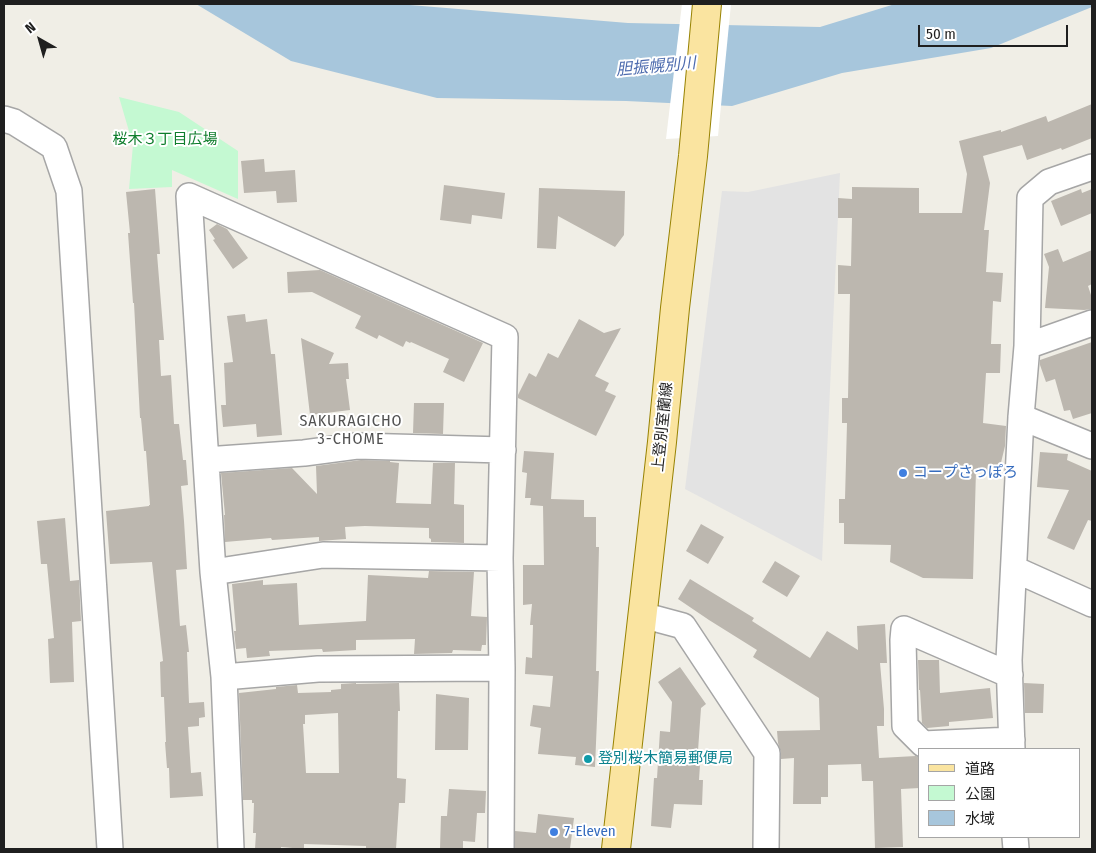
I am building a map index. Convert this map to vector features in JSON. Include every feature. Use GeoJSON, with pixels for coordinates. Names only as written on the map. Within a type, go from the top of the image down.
{"type":"FeatureCollection","features":[{"type":"Feature","properties":{"kind":"main road","name":"上登別室蘭線"},"geometry":{"type":"LineString","coordinates":[[616,849],[662,442],[708,4]]}},
{"type":"Feature","properties":{"kind":"street"},"geometry":{"type":"LineString","coordinates":[[4,119],[14,122],[54,147],[69,191],[110,849]]}},
{"type":"Feature","properties":{"kind":"street"},"geometry":{"type":"LineString","coordinates":[[1010,675],[904,629],[905,726],[923,744],[1012,745],[1010,675],[1009,660],[1021,417],[1027,346],[1030,198],[1049,182],[1092,167]]}},
{"type":"Feature","properties":{"kind":"street"},"geometry":{"type":"LineString","coordinates":[[231,849],[224,677],[213,572],[190,196],[504,337],[500,558],[502,849]]}},
{"type":"Feature","properties":{"kind":"street"},"geometry":{"type":"LineString","coordinates":[[1027,346],[1092,323]]}},
{"type":"Feature","properties":{"kind":"street"},"geometry":{"type":"LineString","coordinates":[[1021,417],[1092,446]]}},
{"type":"Feature","properties":{"kind":"street"},"geometry":{"type":"LineString","coordinates":[[206,460],[304,453],[357,446],[503,450]]}},
{"type":"Feature","properties":{"kind":"street"},"geometry":{"type":"LineString","coordinates":[[213,572],[323,555],[500,558]]}},
{"type":"Feature","properties":{"kind":"street"},"geometry":{"type":"LineString","coordinates":[[1014,569],[1092,604]]}},
{"type":"Feature","properties":{"kind":"street"},"geometry":{"type":"LineString","coordinates":[[642,616],[683,626],[767,753],[766,849]]}},
{"type":"Feature","properties":{"kind":"street"},"geometry":{"type":"LineString","coordinates":[[224,677],[318,670],[502,668]]}},
{"type":"Feature","properties":{"kind":"green space","name":"桜木３丁目広場"},"geometry":{"type":"Polygon","coordinates":[[[119,97],[179,112],[238,151],[238,199],[172,170],[172,187],[129,189],[133,145],[119,97]]]}},
{"type":"Feature","properties":{"kind":"shaded area"},"geometry":{"type":"Polygon","coordinates":[[[840,173],[822,561],[685,489],[722,191],[748,192],[840,173]]]}},
{"type":"Feature","properties":{"kind":"water","name":"胆振幌別川"},"geometry":{"type":"Polygon","coordinates":[[[196,4],[406,4],[628,23],[820,27],[895,4],[1092,4],[1092,7],[991,48],[842,73],[732,106],[626,101],[437,98],[291,61],[196,4]]]}},
{"type":"Feature","properties":{"kind":"pier"},"geometry":{"type":"Polygon","coordinates":[[[682,4],[731,4],[718,136],[666,139],[682,4]]]}},
{"type":"Feature","properties":{"kind":"building"},"geometry":{"type":"Polygon","coordinates":[[[1092,104],[1092,138],[1062,150],[1061,148],[1027,160],[1022,145],[983,156],[990,183],[984,230],[989,230],[986,272],[1003,273],[1001,302],[993,301],[991,344],[1001,344],[1000,373],[986,373],[983,423],[1006,426],[1005,446],[998,475],[976,470],[973,579],[923,578],[890,562],[891,545],[844,544],[844,523],[839,523],[839,499],[845,499],[847,423],[842,423],[842,398],[848,398],[850,294],[838,294],[838,265],[851,266],[852,218],[838,218],[838,198],[852,199],[852,187],[919,188],[919,213],[962,213],[967,174],[959,141],[1001,130],[1001,132],[1046,116],[1048,122],[1092,104]]]}},
{"type":"Feature","properties":{"kind":"building"},"geometry":{"type":"Polygon","coordinates":[[[264,159],[265,172],[295,170],[297,202],[277,203],[276,191],[244,193],[241,161],[264,159]]]}},
{"type":"Feature","properties":{"kind":"building"},"geometry":{"type":"Polygon","coordinates":[[[444,185],[505,193],[502,219],[472,215],[471,224],[440,220],[444,185]]]}},
{"type":"Feature","properties":{"kind":"building"},"geometry":{"type":"Polygon","coordinates":[[[539,188],[625,191],[624,235],[615,247],[558,216],[556,249],[537,248],[539,188]]]}},
{"type":"Feature","properties":{"kind":"building"},"geometry":{"type":"Polygon","coordinates":[[[155,189],[160,254],[157,254],[164,340],[159,340],[161,376],[171,375],[174,424],[179,424],[183,460],[186,460],[188,485],[181,486],[187,569],[176,570],[180,626],[186,625],[189,652],[187,652],[189,703],[204,702],[205,717],[199,718],[199,726],[188,727],[191,773],[201,772],[203,796],[170,798],[169,768],[167,768],[165,742],[164,697],[161,697],[160,662],[163,661],[152,562],[110,564],[106,511],[150,505],[146,451],[144,451],[140,418],[126,192],[155,189]]]}},
{"type":"Feature","properties":{"kind":"building"},"geometry":{"type":"Polygon","coordinates":[[[1081,189],[1082,193],[1092,189],[1092,213],[1061,226],[1051,201],[1081,189]]]}},
{"type":"Feature","properties":{"kind":"building"},"geometry":{"type":"Polygon","coordinates":[[[217,224],[227,229],[248,258],[233,269],[213,240],[215,239],[209,230],[217,224]]]}},
{"type":"Feature","properties":{"kind":"building"},"geometry":{"type":"Polygon","coordinates":[[[1058,249],[1063,262],[1092,250],[1092,284],[1088,286],[1092,298],[1092,309],[1045,308],[1049,267],[1044,254],[1058,249]]]}},
{"type":"Feature","properties":{"kind":"building"},"geometry":{"type":"Polygon","coordinates":[[[320,270],[483,343],[464,382],[443,372],[449,359],[411,342],[406,341],[403,347],[379,335],[377,339],[355,328],[361,316],[312,292],[288,293],[287,272],[320,270]]]}},
{"type":"Feature","properties":{"kind":"building"},"geometry":{"type":"Polygon","coordinates":[[[245,314],[246,322],[267,319],[271,354],[275,354],[282,435],[257,437],[256,424],[223,427],[221,405],[226,405],[224,363],[233,362],[227,316],[245,314]]]}},
{"type":"Feature","properties":{"kind":"building"},"geometry":{"type":"Polygon","coordinates":[[[579,319],[604,333],[621,328],[595,376],[609,383],[605,391],[616,396],[596,436],[518,398],[529,373],[536,377],[548,353],[558,358],[579,319]]]}},
{"type":"Feature","properties":{"kind":"building"},"geometry":{"type":"Polygon","coordinates":[[[301,338],[334,353],[329,364],[348,363],[349,379],[346,379],[350,410],[310,415],[301,338]]]}},
{"type":"Feature","properties":{"kind":"building"},"geometry":{"type":"Polygon","coordinates":[[[1092,342],[1092,413],[1073,419],[1070,410],[1064,411],[1055,379],[1046,382],[1040,360],[1092,342]]]}},
{"type":"Feature","properties":{"kind":"building"},"geometry":{"type":"Polygon","coordinates":[[[414,403],[444,403],[443,434],[413,433],[414,403]]]}},
{"type":"Feature","properties":{"kind":"building"},"geometry":{"type":"Polygon","coordinates":[[[524,451],[554,453],[551,499],[584,500],[584,517],[596,517],[596,547],[599,547],[596,671],[599,671],[595,767],[575,765],[576,757],[538,754],[541,728],[530,726],[533,705],[550,707],[553,676],[525,674],[526,657],[532,658],[533,625],[530,625],[532,604],[523,605],[523,565],[544,565],[543,506],[530,505],[531,498],[525,498],[527,473],[522,472],[524,451]]]}},
{"type":"Feature","properties":{"kind":"building"},"geometry":{"type":"Polygon","coordinates":[[[1040,452],[1068,454],[1067,460],[1092,471],[1092,521],[1088,520],[1074,550],[1047,538],[1069,490],[1037,487],[1040,452]]]}},
{"type":"Feature","properties":{"kind":"building"},"geometry":{"type":"Polygon","coordinates":[[[361,460],[399,463],[396,503],[431,504],[433,463],[455,463],[454,504],[464,505],[464,543],[431,542],[429,528],[365,526],[345,527],[346,539],[319,541],[319,537],[272,540],[271,538],[225,542],[225,515],[221,473],[292,468],[317,494],[316,466],[361,460]]]}},
{"type":"Feature","properties":{"kind":"building"},"geometry":{"type":"Polygon","coordinates":[[[65,518],[70,581],[79,580],[81,621],[72,622],[74,682],[50,683],[48,639],[54,638],[47,564],[41,564],[37,521],[65,518]]]}},
{"type":"Feature","properties":{"kind":"building"},"geometry":{"type":"Polygon","coordinates":[[[701,524],[724,537],[708,564],[686,551],[701,524]]]}},
{"type":"Feature","properties":{"kind":"building"},"geometry":{"type":"Polygon","coordinates":[[[775,561],[800,576],[787,597],[762,582],[775,561]]]}},
{"type":"Feature","properties":{"kind":"building"},"geometry":{"type":"Polygon","coordinates":[[[429,571],[474,572],[471,616],[487,617],[486,645],[482,645],[481,651],[453,650],[452,653],[414,654],[415,639],[356,640],[356,650],[323,652],[322,649],[269,651],[270,656],[247,658],[246,648],[236,649],[232,584],[263,580],[263,585],[297,583],[299,625],[366,621],[368,575],[428,578],[429,571]]]}},
{"type":"Feature","properties":{"kind":"building"},"geometry":{"type":"Polygon","coordinates":[[[690,579],[754,618],[752,621],[810,658],[827,631],[858,650],[857,626],[885,624],[887,663],[880,663],[884,726],[877,726],[879,758],[918,757],[918,788],[901,789],[903,847],[875,848],[873,781],[862,781],[861,764],[828,765],[828,797],[821,797],[821,804],[793,804],[794,758],[781,759],[777,731],[820,730],[819,698],[753,657],[757,650],[678,599],[690,579]]]}},
{"type":"Feature","properties":{"kind":"building"},"geometry":{"type":"Polygon","coordinates":[[[918,660],[939,660],[940,693],[990,688],[993,718],[949,722],[949,726],[927,728],[922,723],[918,660]]]}},
{"type":"Feature","properties":{"kind":"building"},"geometry":{"type":"Polygon","coordinates":[[[680,667],[706,704],[701,708],[697,765],[700,765],[699,780],[703,780],[702,805],[674,804],[671,828],[651,826],[654,778],[657,778],[660,731],[670,732],[672,702],[658,682],[680,667]]]}},
{"type":"Feature","properties":{"kind":"building"},"geometry":{"type":"Polygon","coordinates":[[[399,683],[400,711],[398,711],[397,778],[406,779],[405,803],[399,803],[396,849],[366,849],[366,846],[304,844],[304,849],[281,847],[281,849],[255,849],[256,833],[253,833],[254,803],[252,803],[252,800],[243,800],[239,693],[297,685],[298,693],[331,692],[331,690],[341,689],[341,684],[399,683]],[[338,713],[305,715],[305,724],[303,724],[306,773],[339,773],[338,713]]]}},
{"type":"Feature","properties":{"kind":"building"},"geometry":{"type":"Polygon","coordinates":[[[1024,683],[1044,684],[1043,713],[1025,713],[1024,683]]]}},
{"type":"Feature","properties":{"kind":"building"},"geometry":{"type":"Polygon","coordinates":[[[436,694],[469,698],[468,750],[435,750],[436,694]]]}},
{"type":"Feature","properties":{"kind":"building"},"geometry":{"type":"Polygon","coordinates":[[[449,789],[486,791],[485,813],[477,813],[475,842],[463,841],[463,849],[440,849],[441,816],[447,816],[449,789]]]}},
{"type":"Feature","properties":{"kind":"building","name":"7-Eleven"},"geometry":{"type":"Polygon","coordinates":[[[538,814],[574,818],[570,849],[515,849],[515,831],[536,833],[538,814]]]}},
{"type":"Feature","properties":{"kind":"place","name":"コープさっぽろ"},"geometry":{"type":"Point","coordinates":[903,473]}},
{"type":"Feature","properties":{"kind":"place","name":"登別桜木簡易郵便局"},"geometry":{"type":"Point","coordinates":[588,759]}},
{"type":"Feature","properties":{"kind":"place","name":"7-Eleven"},"geometry":{"type":"Point","coordinates":[554,832]}},
{"type":"Feature","properties":{"kind":"district","name":"SAKURAGICHO 3-CHOME"},"geometry":{"type":"Point","coordinates":[351,431]}}]}
